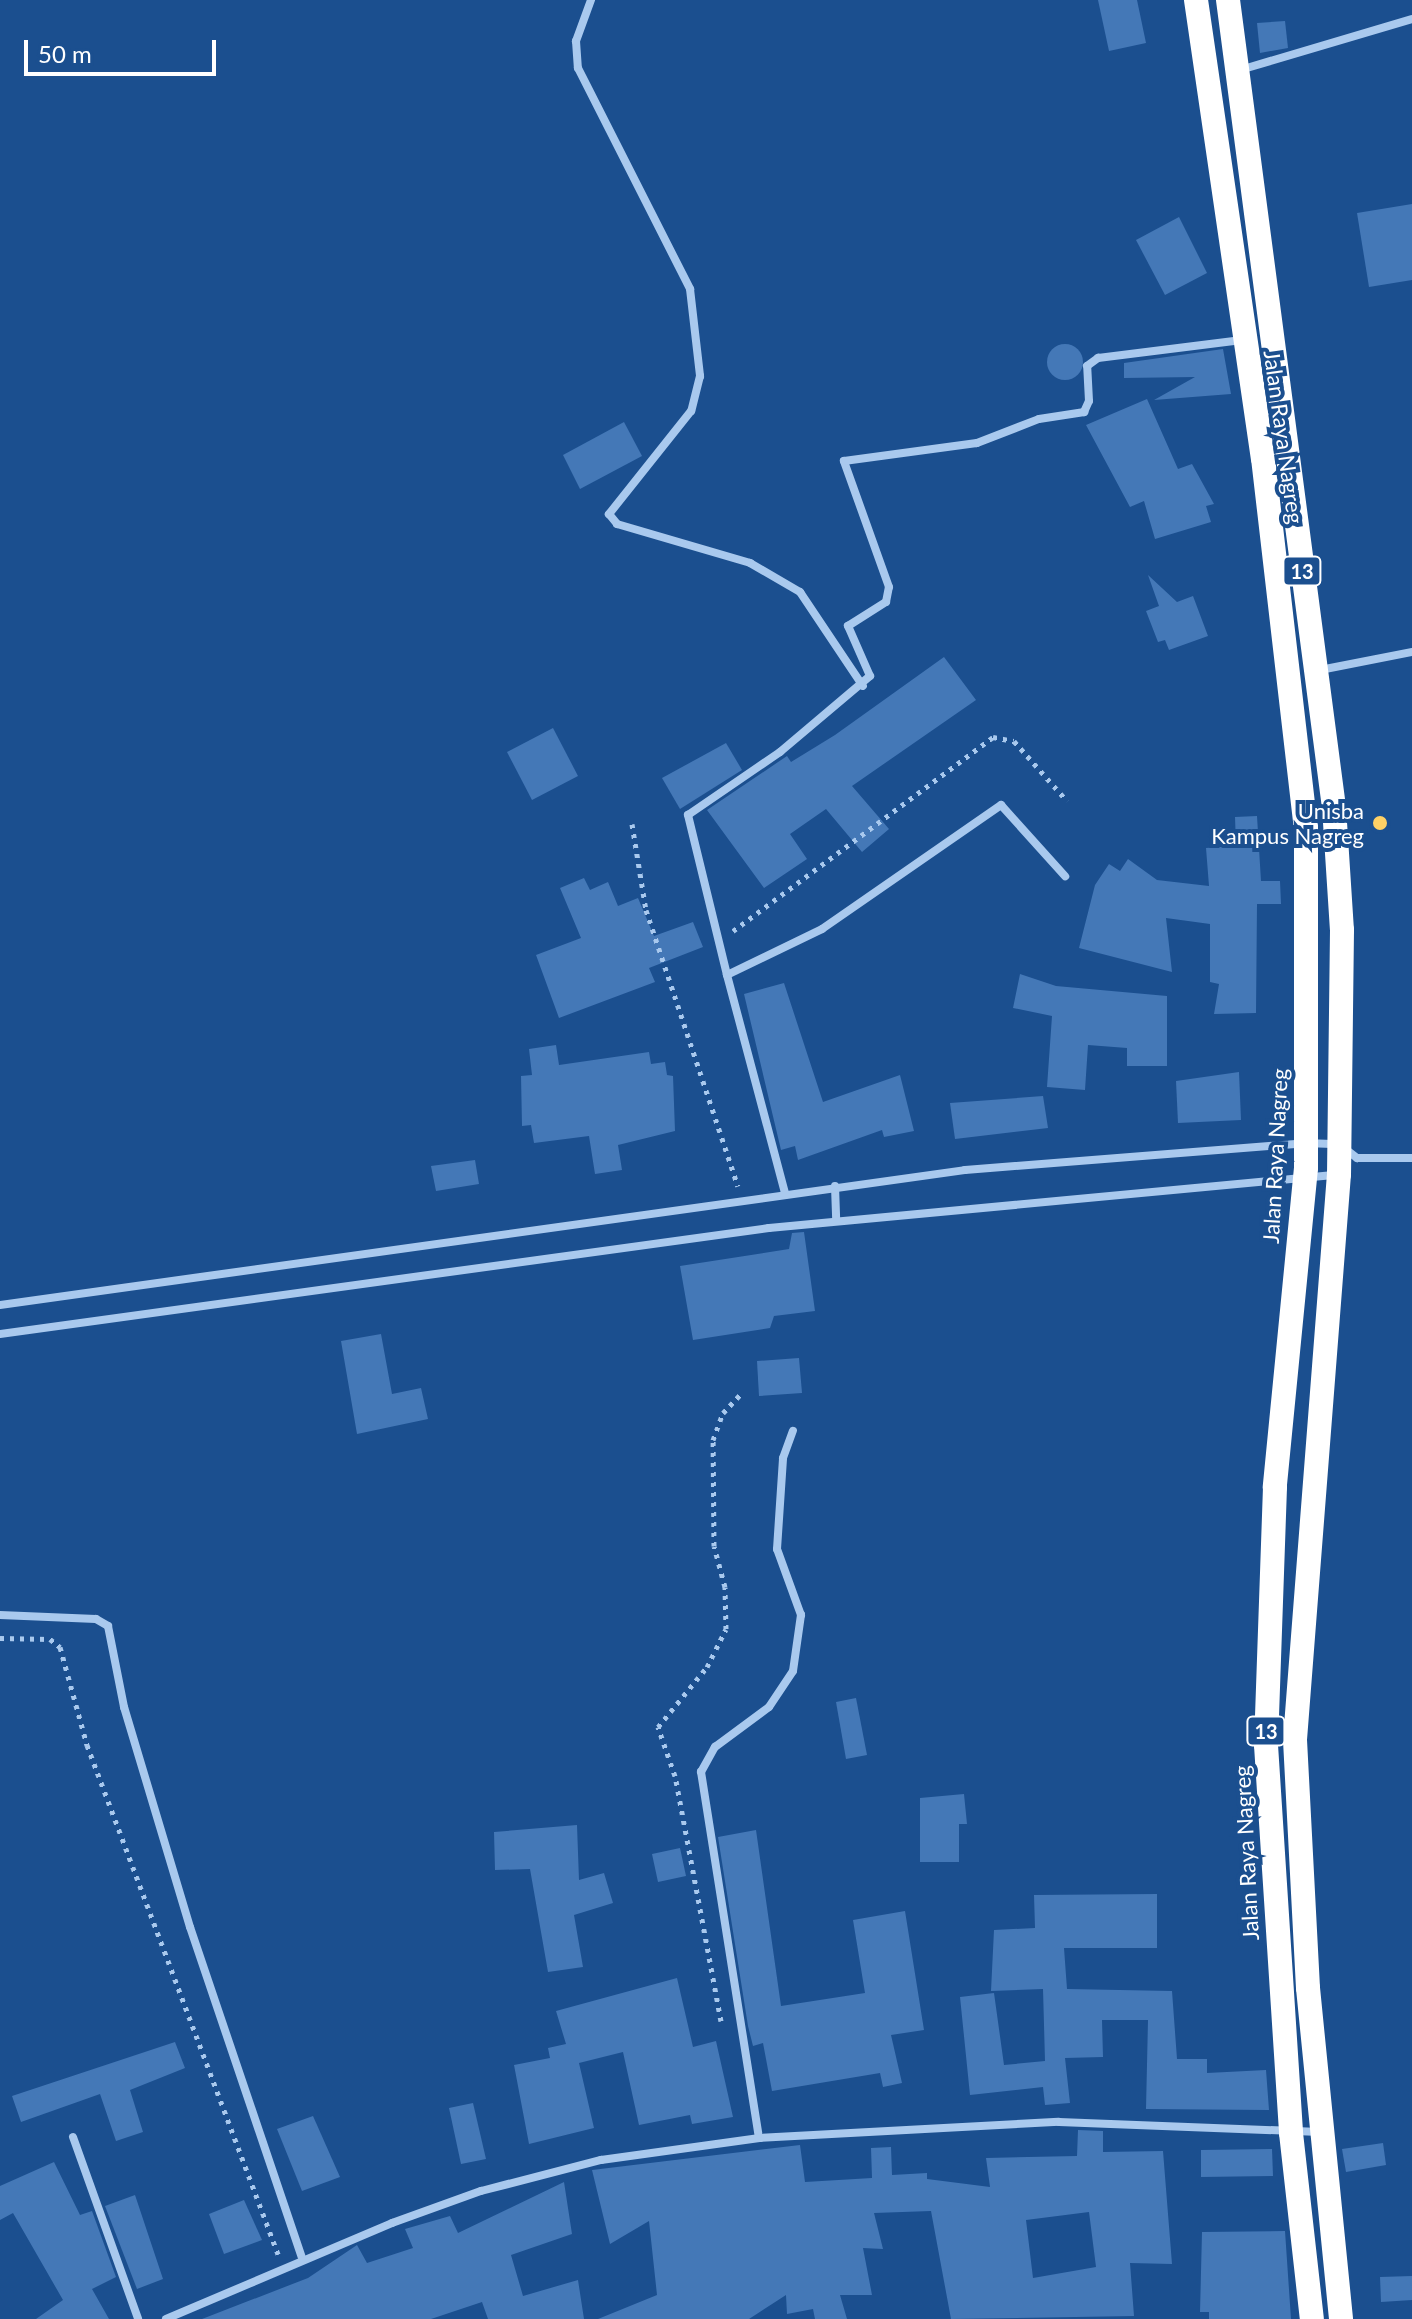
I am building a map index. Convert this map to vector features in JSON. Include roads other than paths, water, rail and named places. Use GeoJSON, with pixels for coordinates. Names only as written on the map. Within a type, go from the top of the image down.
{"type":"FeatureCollection","features":[{"type":"Feature","properties":{"kind":"highway","name":"Jalan Raya Nagreg"},"geometry":{"type":"LineString","coordinates":[[1196,0],[1245,340],[1306,827],[1304,1182],[1275,1487],[1266,1745],[1291,2133],[1312,2319]]}},
{"type":"Feature","properties":{"kind":"highway","name":"Jalan Raya Nagreg"},"geometry":{"type":"LineString","coordinates":[[1228,0],[1315,671],[1342,930],[1345,1158],[1295,1740],[1297,1848],[1320,2132],[1341,2319]]}},
{"type":"Feature","properties":{"kind":"street"},"geometry":{"type":"LineString","coordinates":[[591,0],[576,41],[578,68],[690,289],[700,376],[691,411],[609,514],[617,524],[750,563],[800,592],[863,686]]}},
{"type":"Feature","properties":{"kind":"street"},"geometry":{"type":"LineString","coordinates":[[1235,71],[1412,19]]}},
{"type":"Feature","properties":{"kind":"street"},"geometry":{"type":"LineString","coordinates":[[785,1193],[727,975],[690,810],[863,686],[869,663],[848,626],[886,602],[889,587],[844,461],[977,443],[1039,419],[1079,414],[1089,406],[1087,366],[1098,358],[1245,340]]}},
{"type":"Feature","properties":{"kind":"street"},"geometry":{"type":"LineString","coordinates":[[1315,671],[1412,652]]}},
{"type":"Feature","properties":{"kind":"street"},"geometry":{"type":"LineString","coordinates":[[727,975],[822,929],[1001,805],[1065,876]]}},
{"type":"Feature","properties":{"kind":"street"},"geometry":{"type":"LineString","coordinates":[[0,1305],[835,1186],[1305,1143],[1345,1158],[1412,1158]]}},
{"type":"Feature","properties":{"kind":"street"},"geometry":{"type":"LineString","coordinates":[[0,1334],[836,1220],[1304,1182],[1345,1158]]}},
{"type":"Feature","properties":{"kind":"street"},"geometry":{"type":"LineString","coordinates":[[835,1186],[836,1220]]}},
{"type":"Feature","properties":{"kind":"street"},"geometry":{"type":"LineString","coordinates":[[759,2138],[701,1772],[715,1747],[769,1707],[793,1671],[801,1615],[777,1549],[782,1470],[793,1431]]}},
{"type":"Feature","properties":{"kind":"street"},"geometry":{"type":"LineString","coordinates":[[0,1615],[96,1619],[108,1626],[124,1707],[190,1927],[302,2257]]}},
{"type":"Feature","properties":{"kind":"street"},"geometry":{"type":"LineString","coordinates":[[166,2319],[302,2257],[554,2169],[759,2138],[1059,2122],[1320,2132]]}},
{"type":"Feature","properties":{"kind":"street"},"geometry":{"type":"LineString","coordinates":[[73,2137],[138,2319]]}},
{"type":"Feature","properties":{"kind":"place","name":"Unisba Kampus Nagreg"},"geometry":{"type":"Point","coordinates":[1380,823]}}]}
